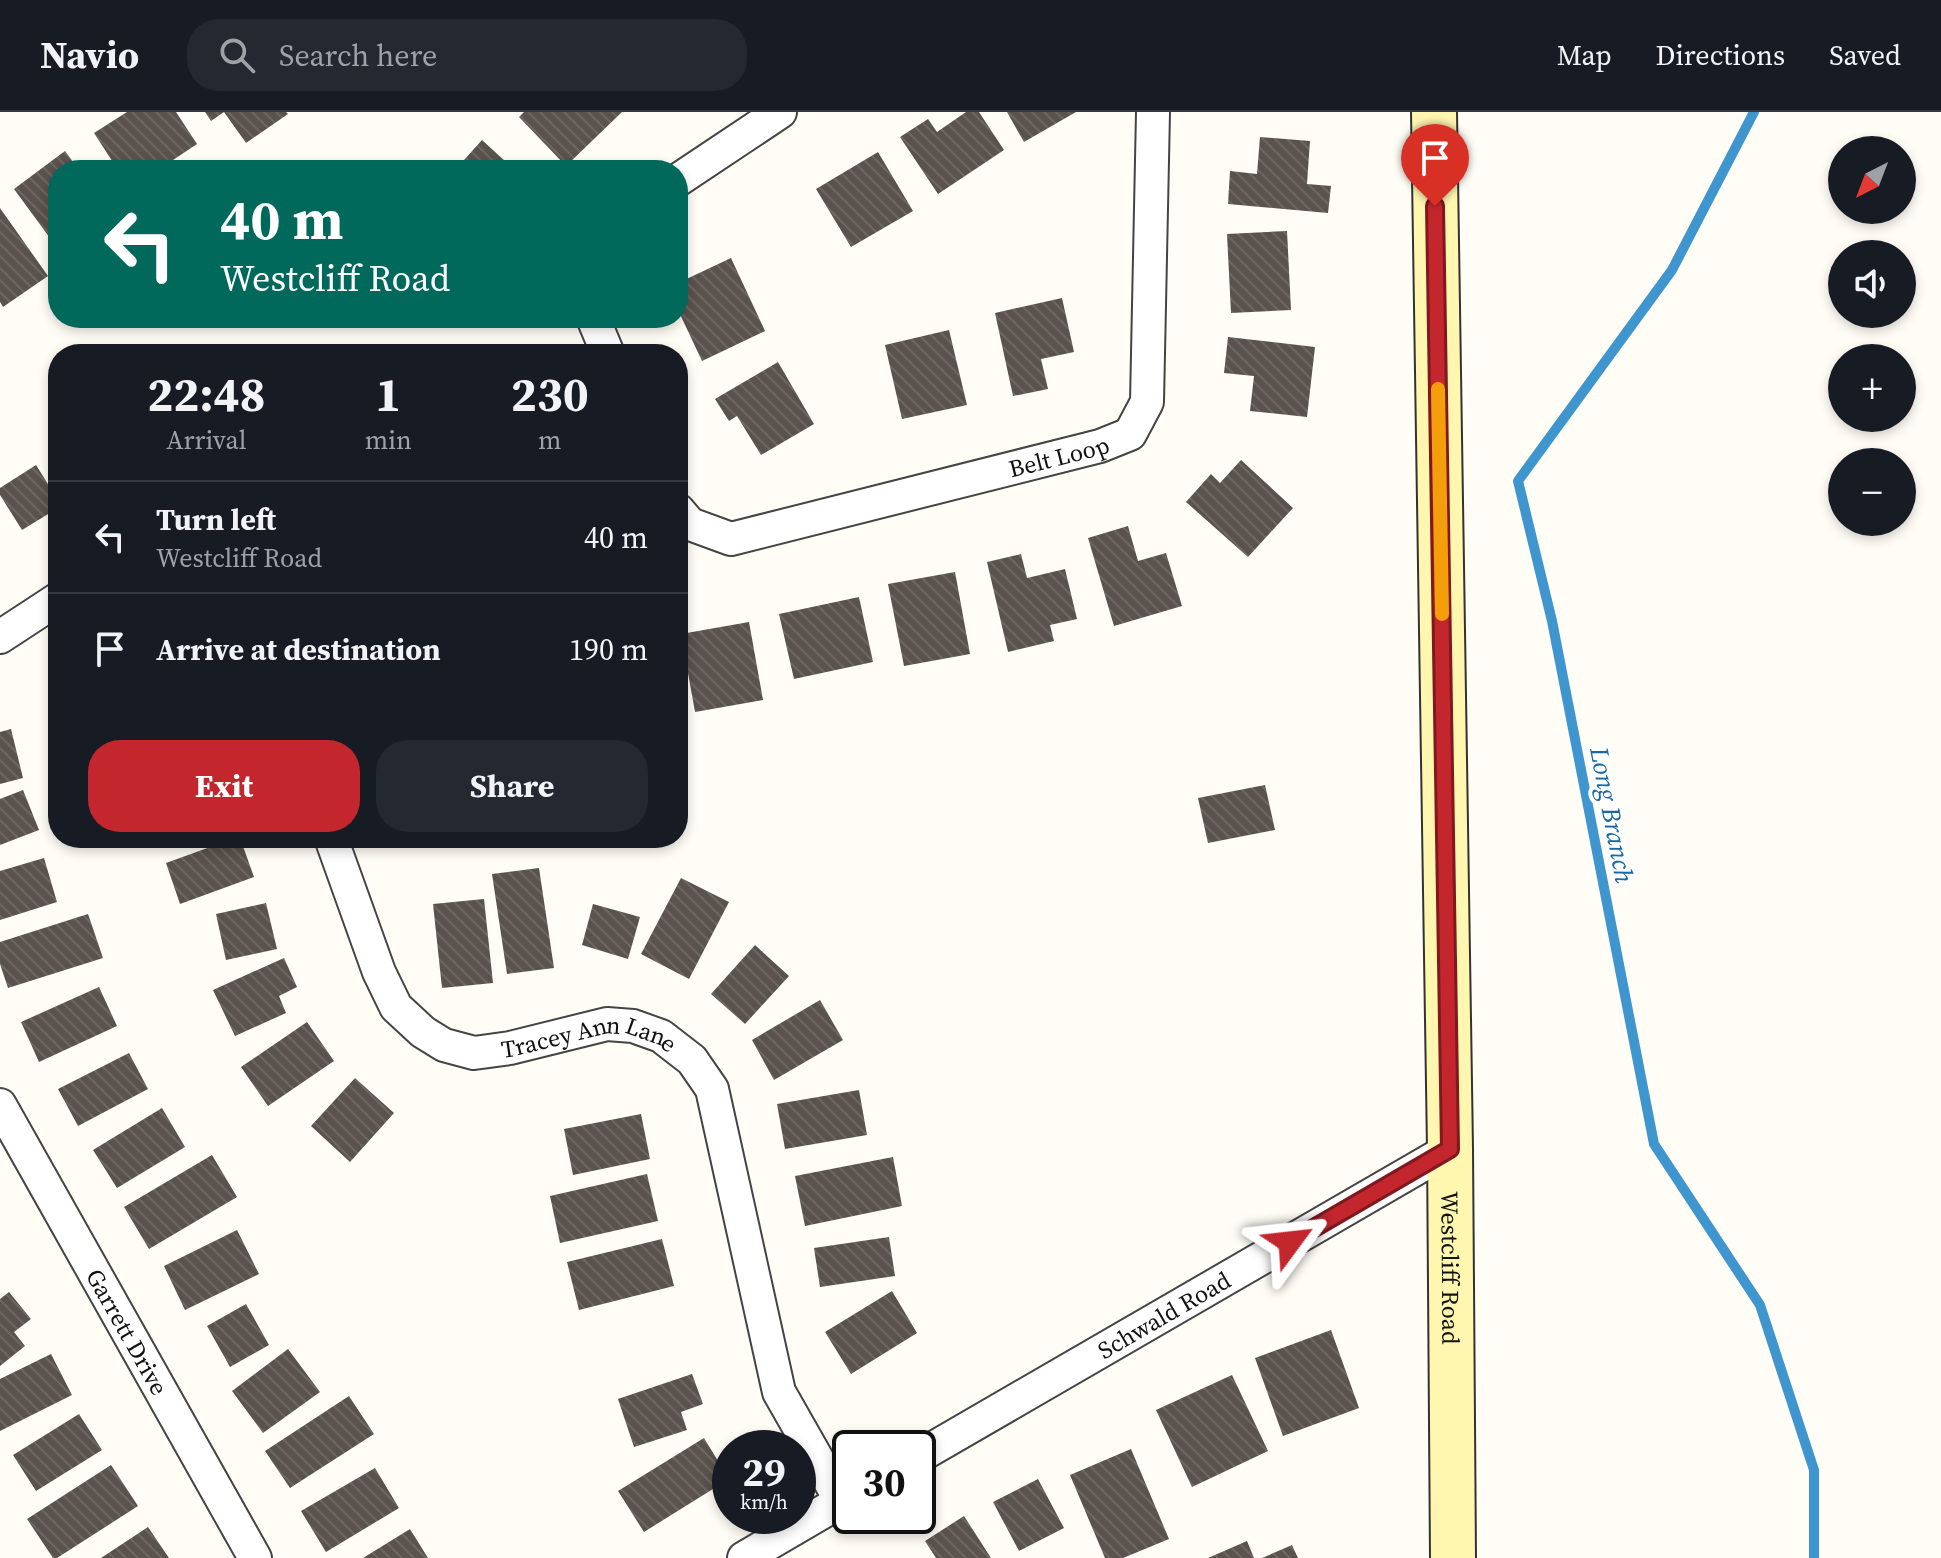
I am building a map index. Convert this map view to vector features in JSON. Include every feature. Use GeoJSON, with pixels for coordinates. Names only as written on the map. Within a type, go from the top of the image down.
{"type":"FeatureCollection","features":[{"type":"Feature","properties":{"kind":"street"},"geometry":{"type":"LineString","coordinates":[[688,173],[780,112]]}},
{"type":"Feature","properties":{"kind":"street","name":"Belt Loop"},"geometry":{"type":"LineString","coordinates":[[688,522],[731,539],[1100,446],[1130,434],[1147,402],[1153,112]]}},
{"type":"Feature","properties":{"kind":"street","name":"Westcliff Road"},"geometry":{"type":"LineString","coordinates":[[1434,112],[1453,1558]]}},
{"type":"Feature","properties":{"kind":"street"},"geometry":{"type":"LineString","coordinates":[[0,637],[48,606]]}},
{"type":"Feature","properties":{"kind":"street","name":"Tracey Ann Lane"},"geometry":{"type":"LineString","coordinates":[[335,848],[379,972],[396,1007],[423,1032],[444,1045],[474,1053],[498,1050],[607,1024],[633,1026],[661,1036],[692,1060],[712,1089],[779,1392],[832,1478]]}},
{"type":"Feature","properties":{"kind":"street","name":"Garrett Drive"},"geometry":{"type":"LineString","coordinates":[[0,1105],[255,1558]]}},
{"type":"Feature","properties":{"kind":"street","name":"Schwald Road"},"geometry":{"type":"LineString","coordinates":[[936,1447],[1450,1149]]}},
{"type":"Feature","properties":{"kind":"street"},"geometry":{"type":"LineString","coordinates":[[744,1558],[832,1507]]}},
{"type":"Feature","properties":{"kind":"building"},"geometry":{"type":"Polygon","coordinates":[[[127,112],[176,112],[197,144],[173,160],[112,160],[94,133],[127,112]]]}},
{"type":"Feature","properties":{"kind":"building"},"geometry":{"type":"Polygon","coordinates":[[[205,112],[224,112],[211,121],[205,112]]]}},
{"type":"Feature","properties":{"kind":"building"},"geometry":{"type":"Polygon","coordinates":[[[224,112],[286,112],[288,114],[246,143],[224,112]]]}},
{"type":"Feature","properties":{"kind":"building"},"geometry":{"type":"Polygon","coordinates":[[[524,112],[622,112],[572,160],[560,160],[519,117],[524,112]]]}},
{"type":"Feature","properties":{"kind":"building"},"geometry":{"type":"Polygon","coordinates":[[[966,112],[979,112],[1004,150],[938,194],[900,137],[928,119],[937,132],[966,112]]]}},
{"type":"Feature","properties":{"kind":"building"},"geometry":{"type":"Polygon","coordinates":[[[1007,112],[1076,112],[1024,142],[1007,112]]]}},
{"type":"Feature","properties":{"kind":"building"},"geometry":{"type":"Polygon","coordinates":[[[1260,137],[1310,141],[1307,184],[1331,186],[1328,213],[1228,204],[1230,171],[1257,174],[1260,137]]]}},
{"type":"Feature","properties":{"kind":"building"},"geometry":{"type":"Polygon","coordinates":[[[482,140],[504,160],[464,160],[482,140]]]}},
{"type":"Feature","properties":{"kind":"building"},"geometry":{"type":"Polygon","coordinates":[[[65,151],[72,160],[53,160],[65,151]]]}},
{"type":"Feature","properties":{"kind":"building"},"geometry":{"type":"Polygon","coordinates":[[[878,152],[913,211],[851,247],[816,189],[878,152]]]}},
{"type":"Feature","properties":{"kind":"building"},"geometry":{"type":"Polygon","coordinates":[[[48,164],[48,235],[14,189],[48,164]]]}},
{"type":"Feature","properties":{"kind":"building"},"geometry":{"type":"Polygon","coordinates":[[[0,208],[48,276],[3,307],[0,302],[0,208]]]}},
{"type":"Feature","properties":{"kind":"building"},"geometry":{"type":"Polygon","coordinates":[[[1287,231],[1291,310],[1231,313],[1227,234],[1287,231]]]}},
{"type":"Feature","properties":{"kind":"building"},"geometry":{"type":"Polygon","coordinates":[[[731,258],[765,331],[702,361],[686,328],[688,278],[731,258]]]}},
{"type":"Feature","properties":{"kind":"building"},"geometry":{"type":"Polygon","coordinates":[[[1062,298],[1074,352],[1041,359],[1048,389],[1013,396],[995,313],[1062,298]]]}},
{"type":"Feature","properties":{"kind":"building"},"geometry":{"type":"Polygon","coordinates":[[[949,330],[967,405],[902,419],[885,345],[949,330]]]}},
{"type":"Feature","properties":{"kind":"building"},"geometry":{"type":"Polygon","coordinates":[[[1228,337],[1315,347],[1307,417],[1250,411],[1254,376],[1224,373],[1228,337]]]}},
{"type":"Feature","properties":{"kind":"building"},"geometry":{"type":"Polygon","coordinates":[[[778,362],[814,424],[761,455],[737,416],[729,421],[715,399],[778,362]]]}},
{"type":"Feature","properties":{"kind":"building"},"geometry":{"type":"Polygon","coordinates":[[[1241,460],[1293,508],[1248,557],[1186,502],[1211,474],[1220,483],[1241,460]]]}},
{"type":"Feature","properties":{"kind":"building"},"geometry":{"type":"Polygon","coordinates":[[[36,465],[48,484],[48,514],[22,530],[0,495],[0,488],[36,465]]]}},
{"type":"Feature","properties":{"kind":"building"},"geometry":{"type":"Polygon","coordinates":[[[1128,526],[1138,561],[1166,553],[1182,606],[1114,626],[1088,538],[1128,526]]]}},
{"type":"Feature","properties":{"kind":"building"},"geometry":{"type":"Polygon","coordinates":[[[1021,554],[1027,578],[1065,569],[1077,619],[1050,625],[1054,641],[1008,652],[987,562],[1021,554]]]}},
{"type":"Feature","properties":{"kind":"building"},"geometry":{"type":"Polygon","coordinates":[[[955,572],[970,654],[904,666],[888,584],[955,572]]]}},
{"type":"Feature","properties":{"kind":"building"},"geometry":{"type":"Polygon","coordinates":[[[859,597],[873,662],[794,679],[779,614],[859,597]]]}},
{"type":"Feature","properties":{"kind":"building"},"geometry":{"type":"Polygon","coordinates":[[[749,622],[763,700],[695,712],[688,673],[688,633],[749,622]]]}},
{"type":"Feature","properties":{"kind":"building"},"geometry":{"type":"Polygon","coordinates":[[[11,729],[23,778],[0,784],[0,732],[11,729]]]}},
{"type":"Feature","properties":{"kind":"building"},"geometry":{"type":"Polygon","coordinates":[[[1265,785],[1275,830],[1208,843],[1198,798],[1265,785]]]}},
{"type":"Feature","properties":{"kind":"building"},"geometry":{"type":"Polygon","coordinates":[[[23,790],[39,830],[0,845],[0,799],[23,790]]]}},
{"type":"Feature","properties":{"kind":"building"},"geometry":{"type":"Polygon","coordinates":[[[207,848],[244,848],[254,877],[180,904],[166,863],[207,848]]]}},
{"type":"Feature","properties":{"kind":"building"},"geometry":{"type":"Polygon","coordinates":[[[44,858],[57,902],[0,920],[0,871],[44,858]]]}},
{"type":"Feature","properties":{"kind":"building"},"geometry":{"type":"Polygon","coordinates":[[[539,868],[554,968],[507,974],[492,874],[539,868]]]}},
{"type":"Feature","properties":{"kind":"building"},"geometry":{"type":"Polygon","coordinates":[[[681,878],[729,902],[689,979],[641,954],[681,878]]]}},
{"type":"Feature","properties":{"kind":"building"},"geometry":{"type":"Polygon","coordinates":[[[484,899],[493,983],[442,988],[433,904],[484,899]]]}},
{"type":"Feature","properties":{"kind":"building"},"geometry":{"type":"Polygon","coordinates":[[[266,903],[277,949],[226,960],[216,914],[266,903]]]}},
{"type":"Feature","properties":{"kind":"building"},"geometry":{"type":"Polygon","coordinates":[[[593,904],[640,917],[628,959],[582,945],[593,904]]]}},
{"type":"Feature","properties":{"kind":"building"},"geometry":{"type":"Polygon","coordinates":[[[88,914],[103,958],[8,988],[0,964],[0,942],[88,914]]]}},
{"type":"Feature","properties":{"kind":"building"},"geometry":{"type":"Polygon","coordinates":[[[755,945],[789,976],[745,1024],[711,994],[755,945]]]}},
{"type":"Feature","properties":{"kind":"building"},"geometry":{"type":"Polygon","coordinates":[[[284,958],[297,987],[279,996],[286,1013],[235,1036],[213,990],[284,958]]]}},
{"type":"Feature","properties":{"kind":"building"},"geometry":{"type":"Polygon","coordinates":[[[99,987],[117,1026],[39,1062],[21,1022],[99,987]]]}},
{"type":"Feature","properties":{"kind":"building"},"geometry":{"type":"Polygon","coordinates":[[[820,1000],[843,1040],[774,1080],[752,1040],[820,1000]]]}},
{"type":"Feature","properties":{"kind":"building"},"geometry":{"type":"Polygon","coordinates":[[[307,1022],[334,1061],[268,1106],[241,1067],[307,1022]]]}},
{"type":"Feature","properties":{"kind":"building"},"geometry":{"type":"Polygon","coordinates":[[[129,1053],[148,1089],[78,1126],[58,1089],[129,1053]]]}},
{"type":"Feature","properties":{"kind":"building"},"geometry":{"type":"Polygon","coordinates":[[[355,1078],[394,1113],[350,1162],[311,1126],[355,1078]]]}},
{"type":"Feature","properties":{"kind":"building"},"geometry":{"type":"Polygon","coordinates":[[[859,1090],[867,1135],[785,1149],[777,1104],[859,1090]]]}},
{"type":"Feature","properties":{"kind":"building"},"geometry":{"type":"Polygon","coordinates":[[[162,1108],[185,1147],[117,1188],[93,1150],[162,1108]]]}},
{"type":"Feature","properties":{"kind":"building"},"geometry":{"type":"Polygon","coordinates":[[[641,1114],[650,1159],[573,1175],[564,1129],[641,1114]]]}},
{"type":"Feature","properties":{"kind":"building"},"geometry":{"type":"Polygon","coordinates":[[[212,1155],[237,1197],[149,1249],[124,1207],[212,1155]]]}},
{"type":"Feature","properties":{"kind":"building"},"geometry":{"type":"Polygon","coordinates":[[[893,1157],[902,1206],[805,1226],[795,1176],[893,1157]]]}},
{"type":"Feature","properties":{"kind":"building"},"geometry":{"type":"Polygon","coordinates":[[[647,1174],[658,1221],[560,1243],[550,1196],[647,1174]]]}},
{"type":"Feature","properties":{"kind":"building"},"geometry":{"type":"Polygon","coordinates":[[[237,1230],[259,1274],[185,1310],[164,1266],[237,1230]]]}},
{"type":"Feature","properties":{"kind":"building"},"geometry":{"type":"Polygon","coordinates":[[[889,1237],[895,1276],[820,1287],[814,1248],[889,1237]]]}},
{"type":"Feature","properties":{"kind":"building"},"geometry":{"type":"Polygon","coordinates":[[[662,1239],[674,1286],[579,1310],[567,1262],[662,1239]]]}},
{"type":"Feature","properties":{"kind":"building"},"geometry":{"type":"Polygon","coordinates":[[[892,1291],[917,1333],[851,1374],[825,1332],[892,1291]]]}},
{"type":"Feature","properties":{"kind":"building"},"geometry":{"type":"Polygon","coordinates":[[[9,1292],[31,1319],[14,1332],[25,1346],[0,1366],[0,1299],[9,1292]]]}},
{"type":"Feature","properties":{"kind":"building"},"geometry":{"type":"Polygon","coordinates":[[[246,1304],[269,1345],[230,1367],[207,1326],[246,1304]]]}},
{"type":"Feature","properties":{"kind":"building"},"geometry":{"type":"Polygon","coordinates":[[[1331,1330],[1359,1408],[1283,1436],[1255,1358],[1331,1330]]]}},
{"type":"Feature","properties":{"kind":"building"},"geometry":{"type":"Polygon","coordinates":[[[288,1349],[320,1392],[263,1433],[232,1391],[288,1349]]]}},
{"type":"Feature","properties":{"kind":"building"},"geometry":{"type":"Polygon","coordinates":[[[51,1354],[72,1395],[0,1431],[0,1379],[51,1354]]]}},
{"type":"Feature","properties":{"kind":"building"},"geometry":{"type":"Polygon","coordinates":[[[692,1374],[703,1404],[681,1412],[687,1430],[634,1447],[618,1399],[692,1374]]]}},
{"type":"Feature","properties":{"kind":"building"},"geometry":{"type":"Polygon","coordinates":[[[1232,1375],[1268,1451],[1192,1487],[1156,1410],[1232,1375]]]}},
{"type":"Feature","properties":{"kind":"building"},"geometry":{"type":"Polygon","coordinates":[[[349,1396],[374,1434],[290,1488],[265,1451],[349,1396]]]}},
{"type":"Feature","properties":{"kind":"building"},"geometry":{"type":"Polygon","coordinates":[[[79,1414],[102,1450],[36,1491],[13,1455],[79,1414]]]}},
{"type":"Feature","properties":{"kind":"building"},"geometry":{"type":"Polygon","coordinates":[[[704,1438],[712,1451],[712,1490],[644,1532],[618,1491],[704,1438]]]}},
{"type":"Feature","properties":{"kind":"building"},"geometry":{"type":"Polygon","coordinates":[[[1131,1449],[1169,1539],[1123,1558],[1105,1558],[1070,1475],[1131,1449]]]}},
{"type":"Feature","properties":{"kind":"building"},"geometry":{"type":"Polygon","coordinates":[[[111,1465],[138,1506],[53,1558],[27,1519],[111,1465]]]}},
{"type":"Feature","properties":{"kind":"building"},"geometry":{"type":"Polygon","coordinates":[[[375,1468],[399,1508],[326,1552],[301,1511],[375,1468]]]}},
{"type":"Feature","properties":{"kind":"building"},"geometry":{"type":"Polygon","coordinates":[[[1038,1479],[1064,1528],[1019,1551],[993,1502],[1038,1479]]]}},
{"type":"Feature","properties":{"kind":"building"},"geometry":{"type":"Polygon","coordinates":[[[964,1516],[991,1558],[936,1558],[925,1541],[964,1516]]]}},
{"type":"Feature","properties":{"kind":"building"},"geometry":{"type":"Polygon","coordinates":[[[148,1527],[169,1558],[101,1558],[148,1527]]]}},
{"type":"Feature","properties":{"kind":"building"},"geometry":{"type":"Polygon","coordinates":[[[410,1529],[428,1558],[363,1558],[410,1529]]]}},
{"type":"Feature","properties":{"kind":"building"},"geometry":{"type":"Polygon","coordinates":[[[1247,1541],[1254,1558],[1208,1558],[1247,1541]]]}},
{"type":"Feature","properties":{"kind":"building"},"geometry":{"type":"Polygon","coordinates":[[[1292,1545],[1298,1558],[1262,1558],[1292,1545]]]}},
{"type":"Feature","properties":{"kind":"waterway","name":"Long Branch"},"geometry":{"type":"LineString","coordinates":[[1754,112],[1672,270],[1518,481],[1552,621],[1654,1144],[1760,1305],[1814,1470],[1814,1558]]}},
{"type":"Feature","properties":{"kind":"slow traffic"},"geometry":{"type":"LineString","coordinates":[[1438,389],[1442,614]]}},
{"type":"Feature","properties":{"kind":"route"},"geometry":{"type":"LineString","coordinates":[[1290,1242],[1450,1149],[1435,206]]}}]}
